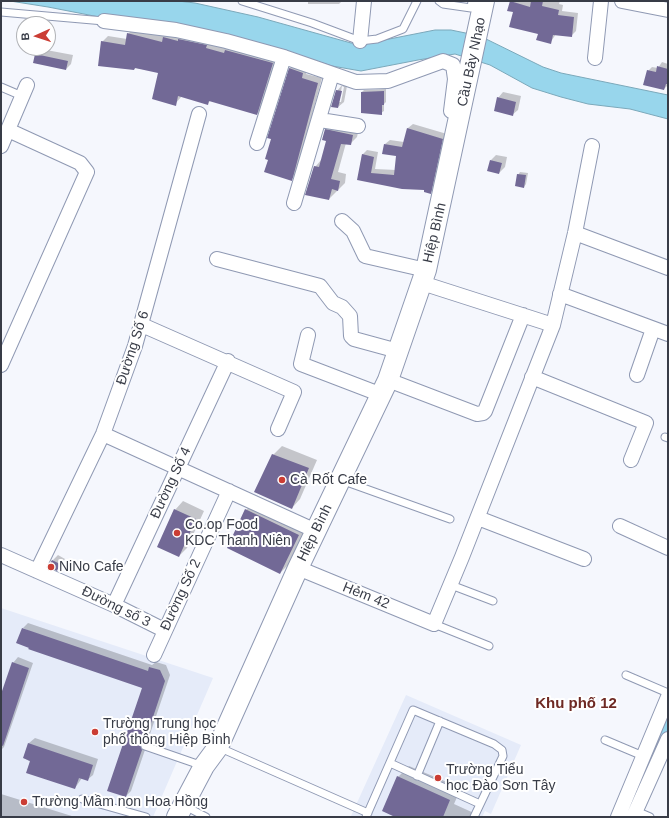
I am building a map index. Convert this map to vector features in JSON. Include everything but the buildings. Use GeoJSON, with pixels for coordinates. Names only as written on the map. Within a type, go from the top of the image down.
{"type":"FeatureCollection","features":[{"type":"Feature","properties":{"kind":"main road","name":"Cầu Bảy Nhạo"},"geometry":{"type":"LineString","coordinates":[[459,124],[484,1]]}},
{"type":"Feature","properties":{"kind":"main road","name":"Hiệp Bình"},"geometry":{"type":"LineString","coordinates":[[180,811],[204,766],[218,747],[298,568],[385,387],[424,277],[459,124]]}},
{"type":"Feature","properties":{"kind":"street"},"geometry":{"type":"LineString","coordinates":[[360,41],[364,1]]}},
{"type":"Feature","properties":{"kind":"street"},"geometry":{"type":"LineString","coordinates":[[595,58],[601,1]]}},
{"type":"Feature","properties":{"kind":"street"},"geometry":{"type":"LineString","coordinates":[[622,1],[668,10]]}},
{"type":"Feature","properties":{"kind":"street"},"geometry":{"type":"LineString","coordinates":[[104,21],[176,30],[226,41],[284,57],[356,82],[388,81],[442,61],[453,65],[455,79],[454,94],[444,155],[449,169]]}},
{"type":"Feature","properties":{"kind":"street"},"geometry":{"type":"LineString","coordinates":[[257,143],[284,57]]}},
{"type":"Feature","properties":{"kind":"street"},"geometry":{"type":"LineString","coordinates":[[294,203],[320,120],[332,74]]}},
{"type":"Feature","properties":{"kind":"street"},"geometry":{"type":"LineString","coordinates":[[1,146],[25,91]]}},
{"type":"Feature","properties":{"kind":"street","name":"Đường Số 6"},"geometry":{"type":"LineString","coordinates":[[37,571],[103,434],[142,325],[199,114]]}},
{"type":"Feature","properties":{"kind":"street"},"geometry":{"type":"LineString","coordinates":[[320,120],[358,126]]}},
{"type":"Feature","properties":{"kind":"street"},"geometry":{"type":"LineString","coordinates":[[1,365],[87,172],[80,163],[8,130]]}},
{"type":"Feature","properties":{"kind":"street"},"geometry":{"type":"LineString","coordinates":[[434,624],[478,518],[553,325],[575,233],[592,146]]}},
{"type":"Feature","properties":{"kind":"street"},"geometry":{"type":"LineString","coordinates":[[342,221],[354,231],[364,256],[553,325]]}},
{"type":"Feature","properties":{"kind":"street"},"geometry":{"type":"LineString","coordinates":[[575,233],[668,268]]}},
{"type":"Feature","properties":{"kind":"street"},"geometry":{"type":"LineString","coordinates":[[218,259],[320,286],[333,303],[342,307],[350,316],[351,336],[354,340],[398,351]]}},
{"type":"Feature","properties":{"kind":"street"},"geometry":{"type":"LineString","coordinates":[[560,294],[668,334]]}},
{"type":"Feature","properties":{"kind":"street"},"geometry":{"type":"LineString","coordinates":[[308,335],[301,364],[477,414],[485,411],[523,315]]}},
{"type":"Feature","properties":{"kind":"street"},"geometry":{"type":"LineString","coordinates":[[142,325],[228,361],[294,392],[278,428]]}},
{"type":"Feature","properties":{"kind":"street"},"geometry":{"type":"LineString","coordinates":[[637,375],[653,329]]}},
{"type":"Feature","properties":{"kind":"street","name":"Đường Số 4"},"geometry":{"type":"LineString","coordinates":[[114,605],[228,361]]}},
{"type":"Feature","properties":{"kind":"street"},"geometry":{"type":"LineString","coordinates":[[532,378],[646,424],[630,460]]}},
{"type":"Feature","properties":{"kind":"street"},"geometry":{"type":"LineString","coordinates":[[103,434],[316,530]]}},
{"type":"Feature","properties":{"kind":"street","name":"Đường Số 2"},"geometry":{"type":"LineString","coordinates":[[154,655],[164,630],[229,491]]}},
{"type":"Feature","properties":{"kind":"street"},"geometry":{"type":"LineString","coordinates":[[478,518],[584,559]]}},
{"type":"Feature","properties":{"kind":"street"},"geometry":{"type":"LineString","coordinates":[[620,526],[668,548]]}},
{"type":"Feature","properties":{"kind":"street","name":"Đường số 3"},"geometry":{"type":"LineString","coordinates":[[1,555],[114,605],[164,630]]}},
{"type":"Feature","properties":{"kind":"street","name":"Hẻm 42"},"geometry":{"type":"LineString","coordinates":[[298,568],[434,624]]}},
{"type":"Feature","properties":{"kind":"street"},"geometry":{"type":"LineString","coordinates":[[618,817],[668,697]]}},
{"type":"Feature","properties":{"kind":"street"},"geometry":{"type":"LineString","coordinates":[[634,814],[666,747]]}},
{"type":"Feature","properties":{"kind":"lane"},"geometry":{"type":"LineString","coordinates":[[242,1],[312,23],[360,41],[377,39],[404,29],[417,1]]}},
{"type":"Feature","properties":{"kind":"lane"},"geometry":{"type":"LineString","coordinates":[[439,1],[443,4],[471,8],[472,1]]}},
{"type":"Feature","properties":{"kind":"lane"},"geometry":{"type":"LineString","coordinates":[[1,12],[104,21]]}},
{"type":"Feature","properties":{"kind":"lane"},"geometry":{"type":"LineString","coordinates":[[1,87],[25,91]]}},
{"type":"Feature","properties":{"kind":"lane"},"geometry":{"type":"LineString","coordinates":[[341,480],[450,519]]}},
{"type":"Feature","properties":{"kind":"lane"},"geometry":{"type":"LineString","coordinates":[[451,585],[493,601]]}},
{"type":"Feature","properties":{"kind":"lane"},"geometry":{"type":"LineString","coordinates":[[434,624],[489,646]]}},
{"type":"Feature","properties":{"kind":"lane"},"geometry":{"type":"LineString","coordinates":[[626,675],[668,693]]}},
{"type":"Feature","properties":{"kind":"lane"},"geometry":{"type":"LineString","coordinates":[[218,747],[367,815],[413,710],[494,744],[502,750],[503,756],[474,817]]}},
{"type":"Feature","properties":{"kind":"lane"},"geometry":{"type":"LineString","coordinates":[[418,776],[440,721]]}},
{"type":"Feature","properties":{"kind":"lane"},"geometry":{"type":"LineString","coordinates":[[605,740],[643,756]]}},
{"type":"Feature","properties":{"kind":"lane"},"geometry":{"type":"LineString","coordinates":[[146,746],[204,766]]}},
{"type":"Feature","properties":{"kind":"lane"},"geometry":{"type":"LineString","coordinates":[[390,763],[480,804]]}},
{"type":"Feature","properties":{"kind":"lane"},"geometry":{"type":"LineString","coordinates":[[82,799],[146,817]]}},
{"type":"Feature","properties":{"kind":"lane"},"geometry":{"type":"LineString","coordinates":[[180,811],[206,817]]}},
{"type":"Feature","properties":{"kind":"lane"},"geometry":{"type":"LineString","coordinates":[[634,814],[650,817]]}},
{"type":"Feature","properties":{"kind":"shaded area","name":"Trường Trung học phổ thông Hiệp Bình"},"geometry":{"type":"Polygon","coordinates":[[[1,608],[213,678],[153,817],[1,817],[1,608]]]}},
{"type":"Feature","properties":{"kind":"shaded area","name":"Trường Tiểu học Đào Sơn Tây"},"geometry":{"type":"Polygon","coordinates":[[[406,695],[521,745],[491,814],[485,811],[482,817],[351,816],[406,695]]]}},
{"type":"Feature","properties":{"kind":"water"},"geometry":{"type":"Polygon","coordinates":[[[10,1],[178,1],[195,3],[258,17],[351,43],[364,44],[435,30],[451,30],[480,36],[543,67],[561,73],[668,95],[668,119],[630,109],[588,104],[561,97],[532,88],[490,65],[455,54],[361,71],[332,66],[304,57],[48,7],[10,1]]]}},
{"type":"Feature","properties":{"kind":"waterway"},"geometry":{"type":"LineString","coordinates":[[626,817],[668,718]]}},
{"type":"Feature","properties":{"kind":"place","name":"Cà Rốt Cafe"},"geometry":{"type":"Point","coordinates":[282,480]}},
{"type":"Feature","properties":{"kind":"place","name":"Co.op Food KDC Thanh Niên"},"geometry":{"type":"Point","coordinates":[177,533]}},
{"type":"Feature","properties":{"kind":"place","name":"NiNo Cafe"},"geometry":{"type":"Point","coordinates":[51,567]}},
{"type":"Feature","properties":{"kind":"place","name":"Trường Trung học phổ thông Hiệp Bình"},"geometry":{"type":"Point","coordinates":[95,732]}},
{"type":"Feature","properties":{"kind":"place","name":"Trường Tiểu học Đào Sơn Tây"},"geometry":{"type":"Point","coordinates":[438,778]}},
{"type":"Feature","properties":{"kind":"place","name":"Trường Mầm non Hoa Hồng"},"geometry":{"type":"Point","coordinates":[24,802]}},
{"type":"Feature","properties":{"kind":"district","name":"Khu phố 12"},"geometry":{"type":"Point","coordinates":[576,704]}}]}
